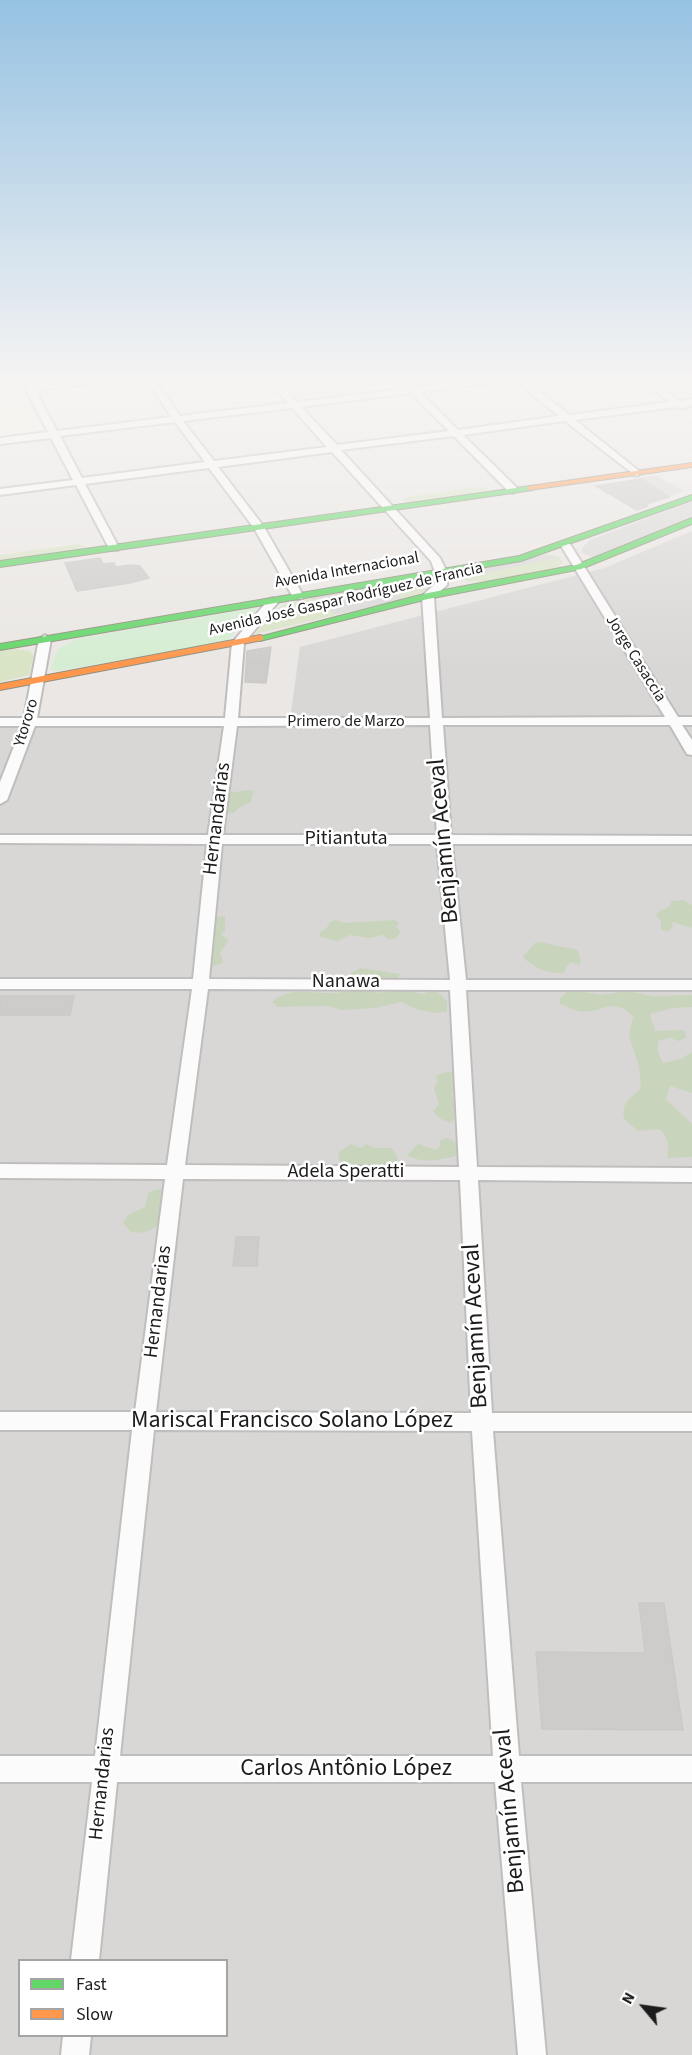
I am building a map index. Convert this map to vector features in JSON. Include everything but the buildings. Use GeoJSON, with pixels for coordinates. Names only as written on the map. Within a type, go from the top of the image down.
{"type":"FeatureCollection","features":[{"type":"Feature","properties":{"kind":"main road"},"geometry":{"type":"LineString","coordinates":[[509,486],[570,474]]}},
{"type":"Feature","properties":{"kind":"main road"},"geometry":{"type":"LineString","coordinates":[[0,564],[112,542],[509,486],[627,474]]}},
{"type":"Feature","properties":{"kind":"main road","name":"Avenida Internacional"},"geometry":{"type":"LineString","coordinates":[[0,647],[298,597],[442,577],[521,558],[565,544],[692,497]]}},
{"type":"Feature","properties":{"kind":"main road","name":"Avenida José Gaspar Rodríguez de Francia"},"geometry":{"type":"LineString","coordinates":[[0,687],[238,643],[428,596],[578,567],[692,521]]}},
{"type":"Feature","properties":{"kind":"main road"},"geometry":{"type":"LineString","coordinates":[[0,551],[112,542]]}},
{"type":"Feature","properties":{"kind":"street"},"geometry":{"type":"LineString","coordinates":[[77,474],[112,542]]}},
{"type":"Feature","properties":{"kind":"street"},"geometry":{"type":"LineString","coordinates":[[0,492],[139,474]]}},
{"type":"Feature","properties":{"kind":"street"},"geometry":{"type":"LineString","coordinates":[[219,474],[255,522],[298,597]]}},
{"type":"Feature","properties":{"kind":"street"},"geometry":{"type":"LineString","coordinates":[[358,474],[436,560],[442,577],[452,586],[468,588]]}},
{"type":"Feature","properties":{"kind":"street"},"geometry":{"type":"LineString","coordinates":[[497,474],[509,486]]}},
{"type":"Feature","properties":{"kind":"street","name":"Jorge Casaccia"},"geometry":{"type":"LineString","coordinates":[[565,544],[692,751]]}},
{"type":"Feature","properties":{"kind":"street"},"geometry":{"type":"LineString","coordinates":[[428,596],[437,590],[442,577]]}},
{"type":"Feature","properties":{"kind":"street","name":"Benjamín Aceval"},"geometry":{"type":"LineString","coordinates":[[428,596],[444,840],[458,983],[482,1422],[507,1770],[532,2055]]}},
{"type":"Feature","properties":{"kind":"street"},"geometry":{"type":"LineString","coordinates":[[238,643],[273,601]]}},
{"type":"Feature","properties":{"kind":"street","name":"Ytororo"},"geometry":{"type":"LineString","coordinates":[[0,800],[30,722],[45,639]]}},
{"type":"Feature","properties":{"kind":"street","name":"Hernandarias"},"geometry":{"type":"LineString","coordinates":[[85,1959],[104,1769],[144,1422],[201,983],[214,839],[231,721],[238,643]]}},
{"type":"Feature","properties":{"kind":"street","name":"Primero de Marzo"},"geometry":{"type":"LineString","coordinates":[[0,722],[692,721]]}},
{"type":"Feature","properties":{"kind":"street","name":"Pitiantuta"},"geometry":{"type":"LineString","coordinates":[[0,839],[692,840]]}},
{"type":"Feature","properties":{"kind":"street","name":"Nanawa"},"geometry":{"type":"LineString","coordinates":[[0,984],[692,985]]}},
{"type":"Feature","properties":{"kind":"street","name":"Adela Speratti"},"geometry":{"type":"LineString","coordinates":[[0,1171],[692,1175]]}},
{"type":"Feature","properties":{"kind":"street","name":"Mariscal Francisco Solano López"},"geometry":{"type":"LineString","coordinates":[[0,1421],[692,1422]]}},
{"type":"Feature","properties":{"kind":"street","name":"Carlos Antônio López"},"geometry":{"type":"LineString","coordinates":[[0,1769],[692,1769]]}},
{"type":"Feature","properties":{"kind":"street"},"geometry":{"type":"LineString","coordinates":[[75,2055],[77,2037]]}},
{"type":"Feature","properties":{"kind":"shaded area"},"geometry":{"type":"Polygon","coordinates":[[[655,475],[684,491],[669,497],[639,478],[655,475]]]}},
{"type":"Feature","properties":{"kind":"shaded area"},"geometry":{"type":"Polygon","coordinates":[[[692,501],[692,517],[592,557],[581,553],[590,540],[692,501]]]}},
{"type":"Feature","properties":{"kind":"shaded area"},"geometry":{"type":"Polygon","coordinates":[[[692,531],[692,2055],[0,2055],[0,727],[100,725],[289,727],[300,647],[604,568],[692,531]]]}},
{"type":"Feature","properties":{"kind":"shaded area"},"geometry":{"type":"Polygon","coordinates":[[[545,555],[559,557],[460,579],[458,577],[460,572],[545,555]]]}},
{"type":"Feature","properties":{"kind":"shaded area"},"geometry":{"type":"Polygon","coordinates":[[[393,584],[390,587],[391,591],[404,599],[335,615],[327,604],[310,598],[393,584]]]}},
{"type":"Feature","properties":{"kind":"green space"},"geometry":{"type":"Polygon","coordinates":[[[482,486],[490,490],[404,502],[403,500],[407,497],[482,486]]]}},
{"type":"Feature","properties":{"kind":"green space"},"geometry":{"type":"Polygon","coordinates":[[[78,544],[86,547],[0,563],[0,555],[78,544]]]}},
{"type":"Feature","properties":{"kind":"green space"},"geometry":{"type":"Polygon","coordinates":[[[546,554],[558,556],[563,563],[558,567],[491,581],[466,581],[457,577],[461,572],[546,554]]]}},
{"type":"Feature","properties":{"kind":"green space"},"geometry":{"type":"Polygon","coordinates":[[[414,580],[424,582],[427,589],[407,598],[398,597],[389,590],[389,584],[414,580]]]}},
{"type":"Feature","properties":{"kind":"green space"},"geometry":{"type":"Polygon","coordinates":[[[314,598],[328,604],[337,613],[336,615],[255,634],[281,606],[314,598]]]}},
{"type":"Feature","properties":{"kind":"green space"},"geometry":{"type":"Polygon","coordinates":[[[257,609],[226,642],[56,671],[50,669],[58,649],[77,639],[257,609]]]}},
{"type":"Feature","properties":{"kind":"green space"},"geometry":{"type":"Polygon","coordinates":[[[14,649],[30,651],[34,656],[29,675],[0,682],[0,651],[14,649]]]}},
{"type":"Feature","properties":{"kind":"green space"},"geometry":{"type":"Polygon","coordinates":[[[249,790],[255,792],[251,802],[233,813],[226,813],[227,793],[249,790]]]}},
{"type":"Feature","properties":{"kind":"green space"},"geometry":{"type":"Polygon","coordinates":[[[684,900],[692,905],[692,928],[672,922],[673,927],[668,931],[661,930],[661,921],[655,914],[670,906],[671,901],[684,900]]]}},
{"type":"Feature","properties":{"kind":"green space"},"geometry":{"type":"Polygon","coordinates":[[[225,916],[225,931],[221,935],[229,940],[220,953],[223,963],[210,967],[209,943],[214,938],[213,923],[217,917],[225,916]]]}},
{"type":"Feature","properties":{"kind":"green space"},"geometry":{"type":"Polygon","coordinates":[[[336,920],[343,923],[394,920],[399,923],[396,927],[401,931],[395,939],[388,939],[383,935],[369,938],[350,935],[337,941],[321,937],[319,934],[322,930],[326,929],[330,922],[336,920]]]}},
{"type":"Feature","properties":{"kind":"green space"},"geometry":{"type":"Polygon","coordinates":[[[535,943],[578,950],[581,961],[579,965],[570,962],[563,973],[546,971],[532,965],[523,957],[535,943]]]}},
{"type":"Feature","properties":{"kind":"green space"},"geometry":{"type":"Polygon","coordinates":[[[360,968],[400,974],[395,982],[371,986],[375,993],[401,990],[424,994],[427,991],[437,991],[447,1001],[447,1012],[434,1013],[416,1009],[401,1002],[375,1008],[342,1010],[328,1006],[277,1007],[272,1002],[290,993],[332,993],[352,989],[348,982],[351,973],[360,968]]]}},
{"type":"Feature","properties":{"kind":"green space"},"geometry":{"type":"Polygon","coordinates":[[[578,991],[601,995],[627,991],[653,996],[692,995],[692,1007],[673,1008],[650,1014],[655,1031],[683,1030],[687,1037],[679,1041],[670,1038],[658,1041],[658,1052],[663,1063],[681,1059],[692,1052],[692,1093],[670,1086],[666,1099],[692,1124],[692,1157],[667,1158],[668,1142],[659,1129],[638,1131],[624,1119],[623,1114],[627,1102],[641,1089],[639,1066],[629,1036],[633,1016],[625,1010],[612,1006],[587,1012],[560,1004],[560,998],[567,992],[578,991]]]}},
{"type":"Feature","properties":{"kind":"green space"},"geometry":{"type":"Polygon","coordinates":[[[450,1071],[456,1075],[452,1095],[458,1116],[450,1123],[439,1118],[433,1111],[439,1104],[434,1088],[438,1081],[435,1076],[450,1071]]]}},
{"type":"Feature","properties":{"kind":"green space"},"geometry":{"type":"Polygon","coordinates":[[[448,1138],[457,1144],[461,1155],[419,1160],[407,1155],[418,1144],[436,1150],[440,1146],[440,1140],[448,1138]]]}},
{"type":"Feature","properties":{"kind":"green space"},"geometry":{"type":"Polygon","coordinates":[[[351,1144],[361,1148],[366,1144],[375,1148],[392,1148],[398,1158],[395,1166],[367,1170],[353,1169],[340,1163],[338,1153],[351,1144]]]}},
{"type":"Feature","properties":{"kind":"green space"},"geometry":{"type":"Polygon","coordinates":[[[158,1189],[164,1192],[165,1219],[150,1230],[141,1233],[131,1232],[123,1223],[128,1215],[145,1207],[148,1193],[158,1189]]]}},
{"type":"Feature","properties":{"kind":"traffic: fast"},"geometry":{"type":"LineString","coordinates":[[0,564],[530,488]]}},
{"type":"Feature","properties":{"kind":"traffic: fast"},"geometry":{"type":"LineString","coordinates":[[0,647],[521,558],[692,497]]}},
{"type":"Feature","properties":{"kind":"traffic: fast"},"geometry":{"type":"LineString","coordinates":[[260,638],[428,596],[578,567],[692,521]]}},
{"type":"Feature","properties":{"kind":"traffic: slow"},"geometry":{"type":"LineString","coordinates":[[530,488],[629,474]]}},
{"type":"Feature","properties":{"kind":"traffic: slow"},"geometry":{"type":"LineString","coordinates":[[0,687],[260,638]]}}]}
